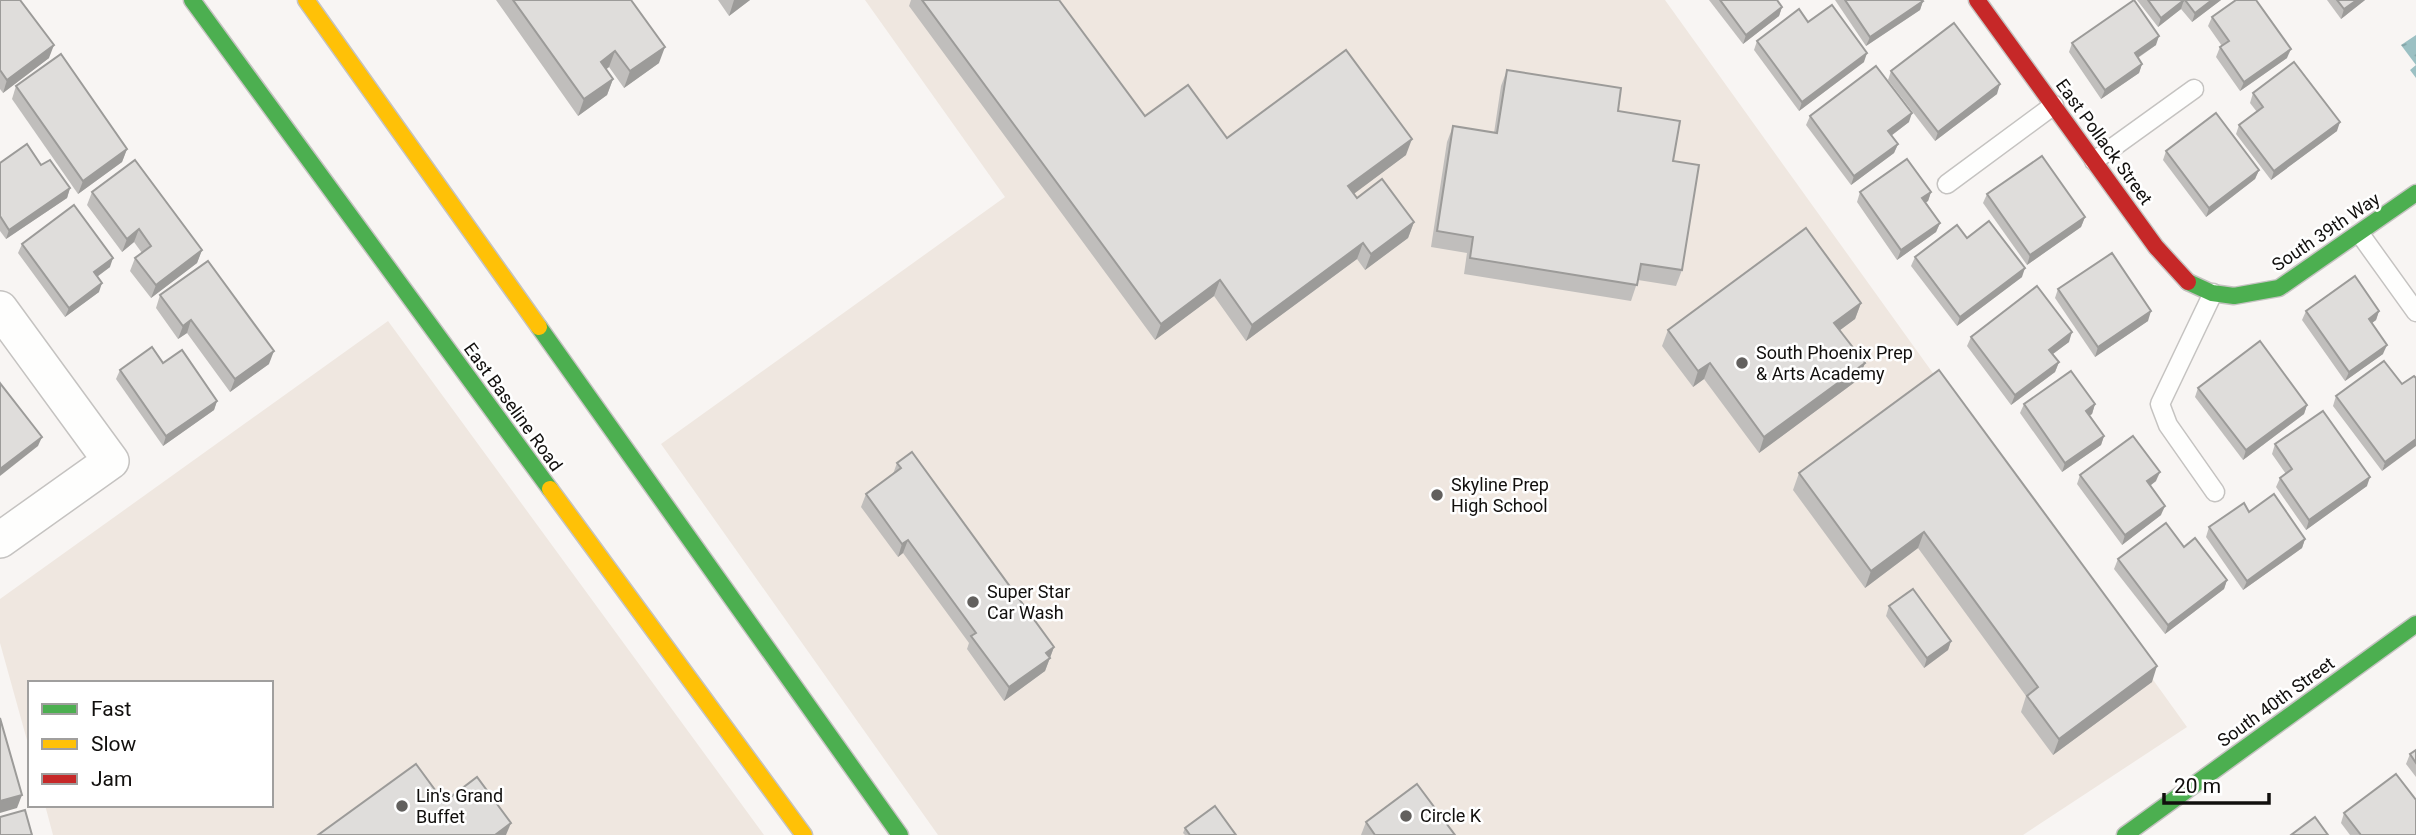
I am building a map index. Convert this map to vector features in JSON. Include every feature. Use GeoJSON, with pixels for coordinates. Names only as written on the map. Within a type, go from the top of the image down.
{"type":"FeatureCollection","features":[{"type":"Feature","properties":{"kind":"main road","name":"East Baseline Road"},"geometry":{"type":"LineString","coordinates":[[192,0],[804,835]]}},
{"type":"Feature","properties":{"kind":"main road"},"geometry":{"type":"LineString","coordinates":[[306,0],[893,833]]}},
{"type":"Feature","properties":{"kind":"main road","name":"East Pollack Street"},"geometry":{"type":"LineString","coordinates":[[1977,0],[2156,247],[2188,282],[2213,293]]}},
{"type":"Feature","properties":{"kind":"main road","name":"South 39th Way"},"geometry":{"type":"LineString","coordinates":[[2213,293],[2254,298],[2279,288],[2416,193]]}},
{"type":"Feature","properties":{"kind":"main road","name":"South 40th Street"},"geometry":{"type":"LineString","coordinates":[[2143,830],[2416,624]]}},
{"type":"Feature","properties":{"kind":"street"},"geometry":{"type":"LineString","coordinates":[[0,309],[111,461],[0,540]]}},
{"type":"Feature","properties":{"kind":"lane"},"geometry":{"type":"LineString","coordinates":[[2094,161],[2194,89]]}},
{"type":"Feature","properties":{"kind":"lane"},"geometry":{"type":"LineString","coordinates":[[1947,184],[2054,105]]}},
{"type":"Feature","properties":{"kind":"lane"},"geometry":{"type":"LineString","coordinates":[[2360,234],[2416,312]]}},
{"type":"Feature","properties":{"kind":"lane"},"geometry":{"type":"LineString","coordinates":[[2213,293],[2160,404],[2168,425],[2215,492]]}},
{"type":"Feature","properties":{"kind":"shaded area"},"geometry":{"type":"Polygon","coordinates":[[[865,0],[1665,0],[2187,727],[2023,835],[938,835],[661,444],[1005,197],[865,0]]]}},
{"type":"Feature","properties":{"kind":"shaded area"},"geometry":{"type":"Polygon","coordinates":[[[388,321],[764,835],[53,835],[46,807],[273,807],[273,681],[28,681],[28,744],[0,643],[0,599],[388,321]]]}},
{"type":"Feature","properties":{"kind":"water"},"geometry":{"type":"Polygon","coordinates":[[[2416,35],[2416,65],[2401,45],[2416,35]]]}},
{"type":"Feature","properties":{"kind":"water"},"geometry":{"type":"Polygon","coordinates":[[[2416,65],[2416,78],[2410,70],[2416,65]]]}},
{"type":"Feature","properties":{"kind":"building"},"geometry":{"type":"Polygon","coordinates":[[[0,0],[20,0],[54,45],[7,80],[0,70],[0,0]]]}},
{"type":"Feature","properties":{"kind":"building"},"geometry":{"type":"Polygon","coordinates":[[[513,0],[631,0],[665,47],[630,71],[615,51],[601,62],[613,79],[584,99],[513,0]]]}},
{"type":"Feature","properties":{"kind":"building"},"geometry":{"type":"Polygon","coordinates":[[[922,0],[1059,0],[1145,116],[1188,85],[1227,138],[1346,50],[1412,139],[1348,186],[1357,198],[1382,179],[1414,222],[1371,254],[1363,243],[1252,325],[1220,280],[1161,324],[922,0]]]}},
{"type":"Feature","properties":{"kind":"building"},"geometry":{"type":"Polygon","coordinates":[[[1720,0],[1777,0],[1782,7],[1746,35],[1720,0]]]}},
{"type":"Feature","properties":{"kind":"building"},"geometry":{"type":"Polygon","coordinates":[[[1845,0],[1922,0],[1923,1],[1870,37],[1845,0]]]}},
{"type":"Feature","properties":{"kind":"building"},"geometry":{"type":"Polygon","coordinates":[[[2134,0],[2159,36],[2135,53],[2142,64],[2105,90],[2072,43],[2134,0]]]}},
{"type":"Feature","properties":{"kind":"building"},"geometry":{"type":"Polygon","coordinates":[[[2148,0],[2184,0],[2161,18],[2148,0]]]}},
{"type":"Feature","properties":{"kind":"building"},"geometry":{"type":"Polygon","coordinates":[[[2185,0],[2212,0],[2195,13],[2185,0]]]}},
{"type":"Feature","properties":{"kind":"building"},"geometry":{"type":"Polygon","coordinates":[[[2236,0],[2256,0],[2291,49],[2244,82],[2220,47],[2229,41],[2212,17],[2236,0]]]}},
{"type":"Feature","properties":{"kind":"building"},"geometry":{"type":"Polygon","coordinates":[[[2337,0],[2357,0],[2344,9],[2337,0]]]}},
{"type":"Feature","properties":{"kind":"building"},"geometry":{"type":"Polygon","coordinates":[[[1832,5],[1867,53],[1802,102],[1757,41],[1799,9],[1808,22],[1832,5]]]}},
{"type":"Feature","properties":{"kind":"building"},"geometry":{"type":"Polygon","coordinates":[[[1954,23],[2000,84],[1938,132],[1891,71],[1954,23]]]}},
{"type":"Feature","properties":{"kind":"building"},"geometry":{"type":"Polygon","coordinates":[[[61,54],[127,149],[83,181],[16,86],[61,54]]]}},
{"type":"Feature","properties":{"kind":"building"},"geometry":{"type":"Polygon","coordinates":[[[2294,62],[2340,122],[2274,171],[2239,125],[2263,107],[2253,93],[2294,62]]]}},
{"type":"Feature","properties":{"kind":"building"},"geometry":{"type":"Polygon","coordinates":[[[1876,66],[1912,113],[1888,131],[1898,144],[1854,176],[1810,116],[1876,66]]]}},
{"type":"Feature","properties":{"kind":"building"},"geometry":{"type":"Polygon","coordinates":[[[1507,70],[1621,88],[1618,111],[1680,121],[1673,161],[1699,165],[1682,270],[1641,264],[1637,285],[1470,258],[1473,237],[1437,231],[1453,126],[1497,133],[1507,70]]]}},
{"type":"Feature","properties":{"kind":"building"},"geometry":{"type":"Polygon","coordinates":[[[2216,113],[2259,170],[2209,208],[2166,151],[2216,113]]]}},
{"type":"Feature","properties":{"kind":"building"},"geometry":{"type":"Polygon","coordinates":[[[27,144],[41,165],[50,160],[70,188],[9,230],[0,216],[0,163],[27,144]]]}},
{"type":"Feature","properties":{"kind":"building"},"geometry":{"type":"Polygon","coordinates":[[[2042,156],[2085,217],[2030,255],[1987,194],[2042,156]]]}},
{"type":"Feature","properties":{"kind":"building"},"geometry":{"type":"Polygon","coordinates":[[[1907,159],[1931,192],[1922,198],[1940,223],[1901,250],[1860,192],[1907,159]]]}},
{"type":"Feature","properties":{"kind":"building"},"geometry":{"type":"Polygon","coordinates":[[[135,160],[202,250],[156,285],[135,258],[151,246],[139,229],[127,239],[92,192],[135,160]]]}},
{"type":"Feature","properties":{"kind":"building"},"geometry":{"type":"Polygon","coordinates":[[[74,205],[113,258],[94,272],[102,283],[69,308],[22,244],[74,205]]]}},
{"type":"Feature","properties":{"kind":"building"},"geometry":{"type":"Polygon","coordinates":[[[1989,221],[2025,268],[1960,317],[1915,257],[1957,225],[1967,238],[1989,221]]]}},
{"type":"Feature","properties":{"kind":"building"},"geometry":{"type":"Polygon","coordinates":[[[1806,228],[1861,303],[1834,323],[1865,363],[1764,437],[1710,363],[1698,371],[1668,330],[1806,228]]]}},
{"type":"Feature","properties":{"kind":"building"},"geometry":{"type":"Polygon","coordinates":[[[2112,253],[2151,311],[2098,347],[2058,289],[2112,253]]]}},
{"type":"Feature","properties":{"kind":"building"},"geometry":{"type":"Polygon","coordinates":[[[208,261],[274,351],[235,379],[191,320],[183,326],[160,295],[208,261]]]}},
{"type":"Feature","properties":{"kind":"building"},"geometry":{"type":"Polygon","coordinates":[[[2355,276],[2379,311],[2369,319],[2387,345],[2349,372],[2306,311],[2355,276]]]}},
{"type":"Feature","properties":{"kind":"building"},"geometry":{"type":"Polygon","coordinates":[[[2037,286],[2072,332],[2049,350],[2059,362],[2015,395],[1971,337],[2037,286]]]}},
{"type":"Feature","properties":{"kind":"building"},"geometry":{"type":"Polygon","coordinates":[[[2260,341],[2307,405],[2246,450],[2198,388],[2260,341]]]}},
{"type":"Feature","properties":{"kind":"building"},"geometry":{"type":"Polygon","coordinates":[[[152,347],[163,363],[182,350],[217,401],[166,436],[120,370],[152,347]]]}},
{"type":"Feature","properties":{"kind":"building"},"geometry":{"type":"Polygon","coordinates":[[[2384,361],[2402,384],[2414,376],[2416,378],[2416,439],[2385,462],[2336,396],[2384,361]]]}},
{"type":"Feature","properties":{"kind":"building"},"geometry":{"type":"Polygon","coordinates":[[[1939,370],[2157,666],[2059,739],[2027,696],[2038,687],[1924,532],[1871,571],[1799,473],[1939,370]]]}},
{"type":"Feature","properties":{"kind":"building"},"geometry":{"type":"Polygon","coordinates":[[[2071,371],[2095,404],[2086,411],[2104,436],[2065,463],[2024,404],[2071,371]]]}},
{"type":"Feature","properties":{"kind":"building"},"geometry":{"type":"Polygon","coordinates":[[[0,383],[42,437],[0,469],[0,383]]]}},
{"type":"Feature","properties":{"kind":"building"},"geometry":{"type":"Polygon","coordinates":[[[2323,411],[2370,477],[2309,520],[2280,478],[2292,469],[2275,444],[2323,411]]]}},
{"type":"Feature","properties":{"kind":"building"},"geometry":{"type":"Polygon","coordinates":[[[2133,436],[2160,472],[2147,481],[2165,506],[2125,535],[2080,475],[2133,436]]]}},
{"type":"Feature","properties":{"kind":"building","name":"Super Star Car Wash"},"geometry":{"type":"Polygon","coordinates":[[[912,452],[1054,647],[1046,653],[1050,658],[1009,687],[971,636],[976,633],[908,540],[902,544],[866,494],[901,468],[897,463],[912,452]]]}},
{"type":"Feature","properties":{"kind":"building"},"geometry":{"type":"Polygon","coordinates":[[[2274,494],[2305,539],[2247,581],[2209,527],[2244,503],[2249,512],[2274,494]]]}},
{"type":"Feature","properties":{"kind":"building"},"geometry":{"type":"Polygon","coordinates":[[[2166,523],[2184,547],[2195,538],[2227,580],[2168,625],[2118,559],[2166,523]]]}},
{"type":"Feature","properties":{"kind":"building"},"geometry":{"type":"Polygon","coordinates":[[[1913,589],[1951,641],[1927,658],[1889,606],[1913,589]]]}},
{"type":"Feature","properties":{"kind":"building"},"geometry":{"type":"Polygon","coordinates":[[[0,718],[22,795],[0,801],[0,718]]]}},
{"type":"Feature","properties":{"kind":"building"},"geometry":{"type":"Polygon","coordinates":[[[2416,750],[2416,763],[2410,754],[2416,750]]]}},
{"type":"Feature","properties":{"kind":"building","name":"Lin's Grand Buffet"},"geometry":{"type":"Polygon","coordinates":[[[416,764],[444,802],[477,777],[511,823],[495,835],[318,835],[416,764]]]}},
{"type":"Feature","properties":{"kind":"building"},"geometry":{"type":"Polygon","coordinates":[[[2396,774],[2416,800],[2416,835],[2361,835],[2344,813],[2396,774]]]}},
{"type":"Feature","properties":{"kind":"building"},"geometry":{"type":"Polygon","coordinates":[[[1417,784],[1455,835],[1375,835],[1366,822],[1417,784]]]}},
{"type":"Feature","properties":{"kind":"building"},"geometry":{"type":"Polygon","coordinates":[[[1215,806],[1236,835],[1190,835],[1185,828],[1215,806]]]}},
{"type":"Feature","properties":{"kind":"building"},"geometry":{"type":"Polygon","coordinates":[[[25,810],[32,835],[0,835],[0,817],[25,810]]]}},
{"type":"Feature","properties":{"kind":"building"},"geometry":{"type":"Polygon","coordinates":[[[2315,817],[2328,835],[2291,835],[2315,817]]]}},
{"type":"Feature","properties":{"kind":"traffic: fast"},"geometry":{"type":"LineString","coordinates":[[192,0],[550,489]]}},
{"type":"Feature","properties":{"kind":"traffic: fast"},"geometry":{"type":"LineString","coordinates":[[2188,282],[2212,293],[2234,296],[2279,288],[2416,193]]}},
{"type":"Feature","properties":{"kind":"traffic: fast"},"geometry":{"type":"LineString","coordinates":[[539,327],[900,835]]}},
{"type":"Feature","properties":{"kind":"traffic: fast"},"geometry":{"type":"LineString","coordinates":[[2125,835],[2416,624]]}},
{"type":"Feature","properties":{"kind":"traffic: slow"},"geometry":{"type":"LineString","coordinates":[[306,0],[539,327]]}},
{"type":"Feature","properties":{"kind":"traffic: slow"},"geometry":{"type":"LineString","coordinates":[[550,489],[804,835]]}},
{"type":"Feature","properties":{"kind":"traffic: jam"},"geometry":{"type":"LineString","coordinates":[[1977,0],[2156,247],[2188,282]]}},
{"type":"Feature","properties":{"kind":"place","name":"South Phoenix Prep & Arts Academy"},"geometry":{"type":"Point","coordinates":[1742,363]}},
{"type":"Feature","properties":{"kind":"place","name":"Skyline Prep High School"},"geometry":{"type":"Point","coordinates":[1437,495]}},
{"type":"Feature","properties":{"kind":"place","name":"Super Star Car Wash"},"geometry":{"type":"Point","coordinates":[973,602]}},
{"type":"Feature","properties":{"kind":"place","name":"Lin's Grand Buffet"},"geometry":{"type":"Point","coordinates":[402,806]}},
{"type":"Feature","properties":{"kind":"place","name":"Circle K"},"geometry":{"type":"Point","coordinates":[1406,816]}}]}
